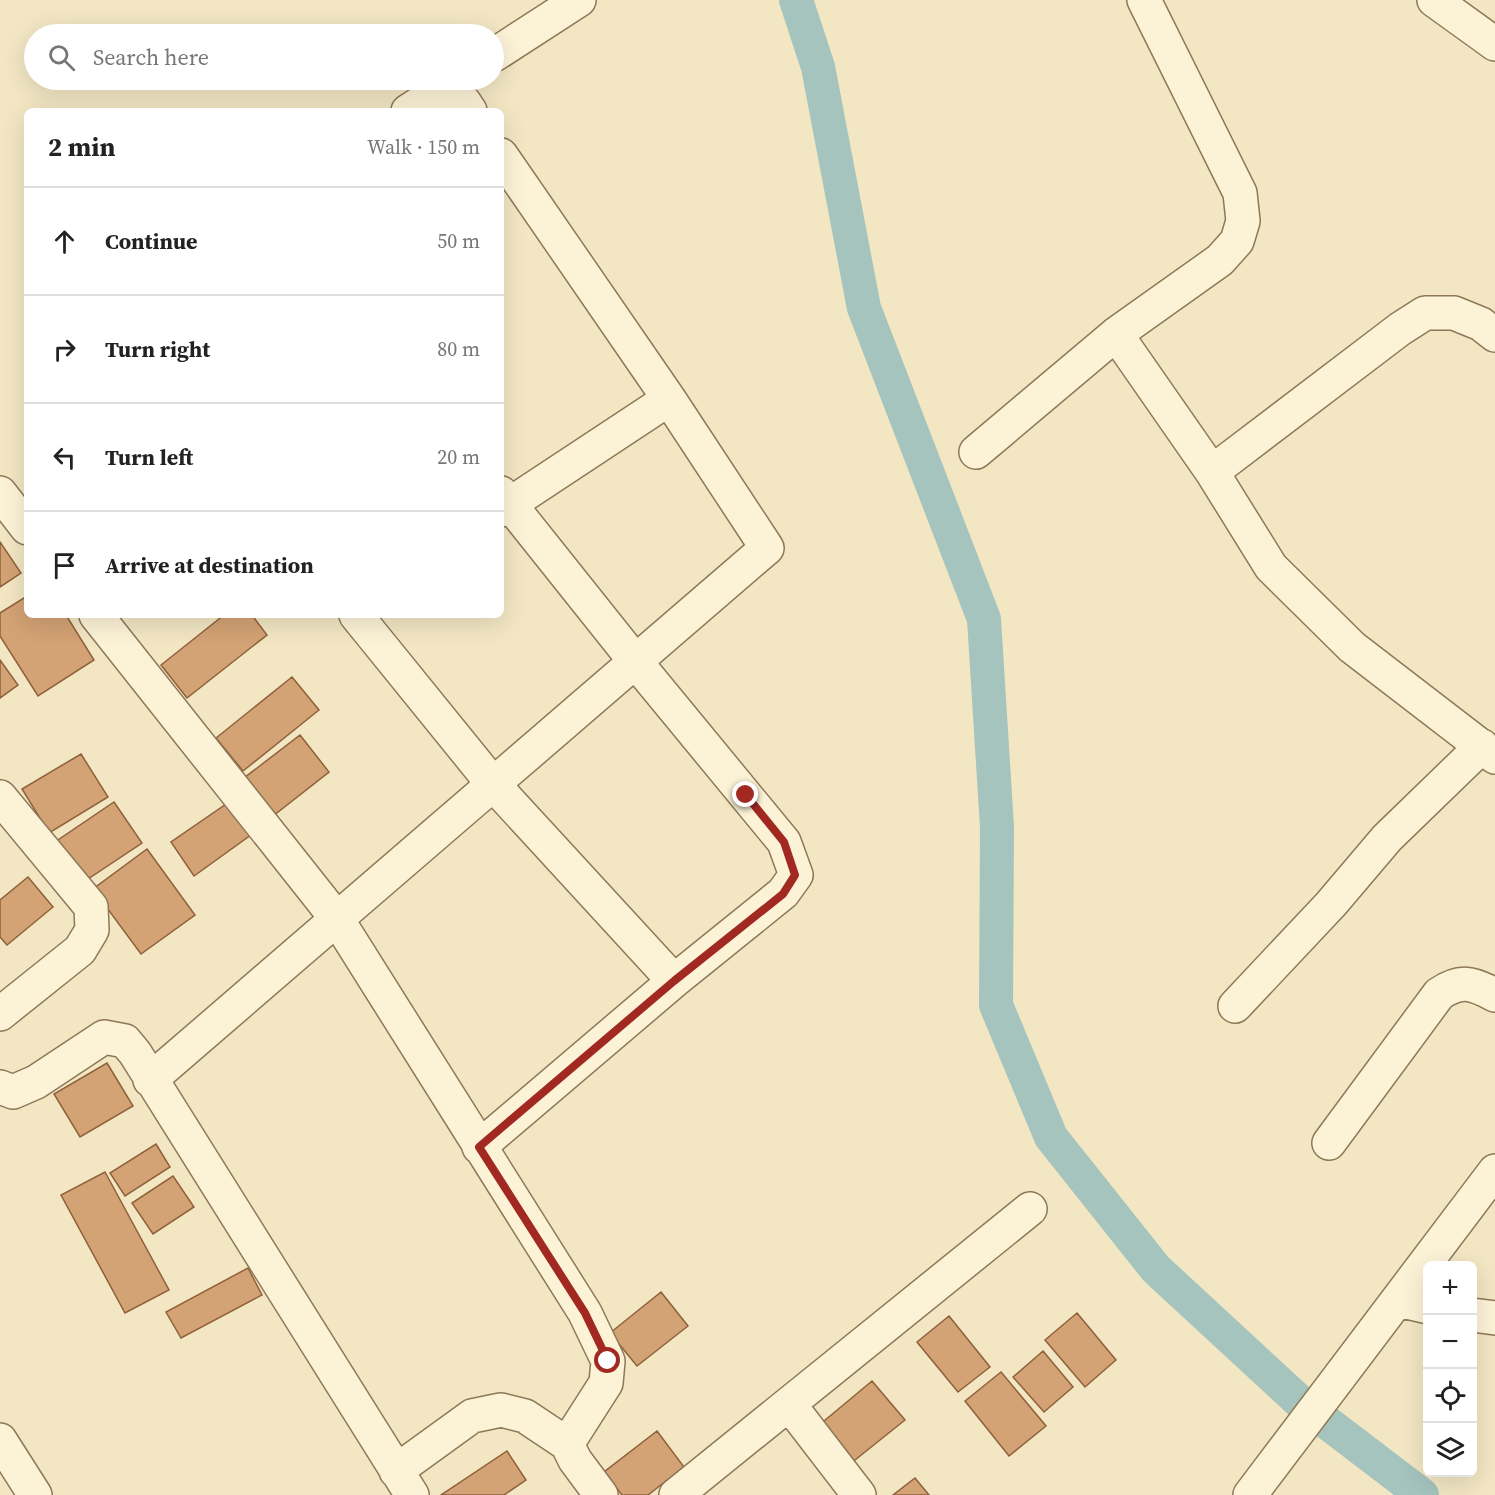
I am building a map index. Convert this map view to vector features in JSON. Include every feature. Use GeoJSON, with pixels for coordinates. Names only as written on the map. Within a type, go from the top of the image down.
{"type":"FeatureCollection","features":[{"type":"Feature","properties":{"kind":"street"},"geometry":{"type":"LineString","coordinates":[[504,49],[579,0]]}},
{"type":"Feature","properties":{"kind":"street"},"geometry":{"type":"LineString","coordinates":[[1434,0],[1495,44]]}},
{"type":"Feature","properties":{"kind":"street"},"geometry":{"type":"LineString","coordinates":[[976,452],[1116,334],[1220,260],[1237,241],[1243,221],[1239,193],[1149,2]]}},
{"type":"Feature","properties":{"kind":"street"},"geometry":{"type":"LineString","coordinates":[[413,108],[440,90]]}},
{"type":"Feature","properties":{"kind":"street"},"geometry":{"type":"LineString","coordinates":[[453,90],[468,108]]}},
{"type":"Feature","properties":{"kind":"street"},"geometry":{"type":"LineString","coordinates":[[150,1080],[767,548],[669,399],[504,159]]}},
{"type":"Feature","properties":{"kind":"street"},"geometry":{"type":"LineString","coordinates":[[1212,472],[1400,329],[1425,313],[1454,313],[1481,324],[1495,335]]}},
{"type":"Feature","properties":{"kind":"street"},"geometry":{"type":"LineString","coordinates":[[1116,334],[1212,472],[1271,567],[1352,647],[1488,752],[1387,838],[1331,904],[1235,1006]]}},
{"type":"Feature","properties":{"kind":"street"},"geometry":{"type":"LineString","coordinates":[[479,1147],[674,981],[783,894],[795,875],[784,842],[504,502],[669,399]]}},
{"type":"Feature","properties":{"kind":"street"},"geometry":{"type":"LineString","coordinates":[[0,494],[24,524]]}},
{"type":"Feature","properties":{"kind":"street"},"geometry":{"type":"LineString","coordinates":[[98,618],[337,919],[585,1313],[608,1361],[606,1383],[567,1444]]}},
{"type":"Feature","properties":{"kind":"street"},"geometry":{"type":"LineString","coordinates":[[358,618],[493,783],[674,981]]}},
{"type":"Feature","properties":{"kind":"street"},"geometry":{"type":"LineString","coordinates":[[0,797],[91,907],[92,930],[80,950],[0,1014]]}},
{"type":"Feature","properties":{"kind":"street"},"geometry":{"type":"LineString","coordinates":[[1329,1143],[1439,994],[1452,985],[1466,984],[1481,987],[1495,995]]}},
{"type":"Feature","properties":{"kind":"street"},"geometry":{"type":"LineString","coordinates":[[0,1087],[13,1092],[36,1082],[104,1036],[125,1041],[135,1053],[404,1483],[472,1416],[501,1410],[525,1416],[567,1444],[575,1460],[601,1495]]}},
{"type":"Feature","properties":{"kind":"street"},"geometry":{"type":"LineString","coordinates":[[1250,1495],[1323,1398],[1413,1304],[1495,1171]]}},
{"type":"Feature","properties":{"kind":"street"},"geometry":{"type":"LineString","coordinates":[[676,1495],[1030,1209]]}},
{"type":"Feature","properties":{"kind":"street"},"geometry":{"type":"LineString","coordinates":[[1477,1316],[1495,1318]]}},
{"type":"Feature","properties":{"kind":"street"},"geometry":{"type":"LineString","coordinates":[[789,1404],[859,1495]]}},
{"type":"Feature","properties":{"kind":"street"},"geometry":{"type":"LineString","coordinates":[[0,1440],[35,1495]]}},
{"type":"Feature","properties":{"kind":"building"},"geometry":{"type":"Polygon","coordinates":[[[0,542],[21,573],[0,587],[0,542]]]}},
{"type":"Feature","properties":{"kind":"building"},"geometry":{"type":"Polygon","coordinates":[[[24,598],[24,618],[68,618],[94,660],[38,696],[0,636],[0,613],[24,598]]]}},
{"type":"Feature","properties":{"kind":"building"},"geometry":{"type":"Polygon","coordinates":[[[220,618],[254,618],[267,635],[187,698],[161,665],[220,618]]]}},
{"type":"Feature","properties":{"kind":"building"},"geometry":{"type":"Polygon","coordinates":[[[0,660],[18,685],[0,698],[0,660]]]}},
{"type":"Feature","properties":{"kind":"building"},"geometry":{"type":"Polygon","coordinates":[[[292,677],[319,710],[243,771],[216,738],[292,677]]]}},
{"type":"Feature","properties":{"kind":"building"},"geometry":{"type":"Polygon","coordinates":[[[300,735],[329,772],[273,816],[244,778],[300,735]]]}},
{"type":"Feature","properties":{"kind":"building"},"geometry":{"type":"Polygon","coordinates":[[[81,754],[108,797],[49,833],[22,789],[81,754]]]}},
{"type":"Feature","properties":{"kind":"building"},"geometry":{"type":"Polygon","coordinates":[[[232,800],[255,832],[194,876],[171,842],[232,800]]]}},
{"type":"Feature","properties":{"kind":"building"},"geometry":{"type":"Polygon","coordinates":[[[114,802],[142,843],[85,881],[58,840],[114,802]]]}},
{"type":"Feature","properties":{"kind":"building"},"geometry":{"type":"Polygon","coordinates":[[[147,849],[195,915],[141,954],[93,889],[147,849]]]}},
{"type":"Feature","properties":{"kind":"building"},"geometry":{"type":"Polygon","coordinates":[[[28,877],[53,907],[7,945],[0,937],[0,900],[28,877]]]}},
{"type":"Feature","properties":{"kind":"building"},"geometry":{"type":"Polygon","coordinates":[[[107,1063],[133,1106],[80,1137],[54,1094],[107,1063]]]}},
{"type":"Feature","properties":{"kind":"building"},"geometry":{"type":"Polygon","coordinates":[[[156,1144],[170,1167],[125,1196],[110,1173],[156,1144]]]}},
{"type":"Feature","properties":{"kind":"building"},"geometry":{"type":"Polygon","coordinates":[[[105,1172],[169,1290],[125,1313],[61,1195],[105,1172]]]}},
{"type":"Feature","properties":{"kind":"building"},"geometry":{"type":"Polygon","coordinates":[[[173,1176],[194,1207],[153,1234],[132,1203],[173,1176]]]}},
{"type":"Feature","properties":{"kind":"building"},"geometry":{"type":"Polygon","coordinates":[[[248,1268],[262,1295],[181,1338],[166,1312],[248,1268]]]}},
{"type":"Feature","properties":{"kind":"building"},"geometry":{"type":"Polygon","coordinates":[[[661,1292],[688,1326],[637,1366],[610,1333],[661,1292]]]}},
{"type":"Feature","properties":{"kind":"building"},"geometry":{"type":"Polygon","coordinates":[[[1077,1313],[1116,1360],[1085,1387],[1045,1340],[1077,1313]]]}},
{"type":"Feature","properties":{"kind":"building"},"geometry":{"type":"Polygon","coordinates":[[[949,1316],[990,1367],[958,1392],[917,1342],[949,1316]]]}},
{"type":"Feature","properties":{"kind":"building"},"geometry":{"type":"Polygon","coordinates":[[[1043,1351],[1073,1387],[1044,1412],[1013,1377],[1043,1351]]]}},
{"type":"Feature","properties":{"kind":"building"},"geometry":{"type":"Polygon","coordinates":[[[1001,1372],[1046,1426],[1009,1456],[965,1401],[1001,1372]]]}},
{"type":"Feature","properties":{"kind":"building"},"geometry":{"type":"Polygon","coordinates":[[[872,1381],[905,1420],[850,1464],[818,1426],[872,1381]]]}},
{"type":"Feature","properties":{"kind":"building"},"geometry":{"type":"Polygon","coordinates":[[[657,1431],[684,1467],[648,1495],[622,1495],[604,1472],[657,1431]]]}},
{"type":"Feature","properties":{"kind":"building"},"geometry":{"type":"Polygon","coordinates":[[[507,1451],[526,1480],[504,1495],[441,1495],[507,1451]]]}},
{"type":"Feature","properties":{"kind":"building"},"geometry":{"type":"Polygon","coordinates":[[[915,1478],[929,1495],[893,1495],[915,1478]]]}},
{"type":"Feature","properties":{"kind":"waterway"},"geometry":{"type":"LineString","coordinates":[[796,0],[818,67],[864,308],[984,619],[997,827],[996,1005],[1051,1137],[1156,1269],[1300,1402],[1422,1495]]}},
{"type":"Feature","properties":{"kind":"route"},"geometry":{"type":"LineString","coordinates":[[608,1361],[585,1313],[479,1147],[674,981],[783,894],[795,875],[784,842],[746,795]]}}]}
